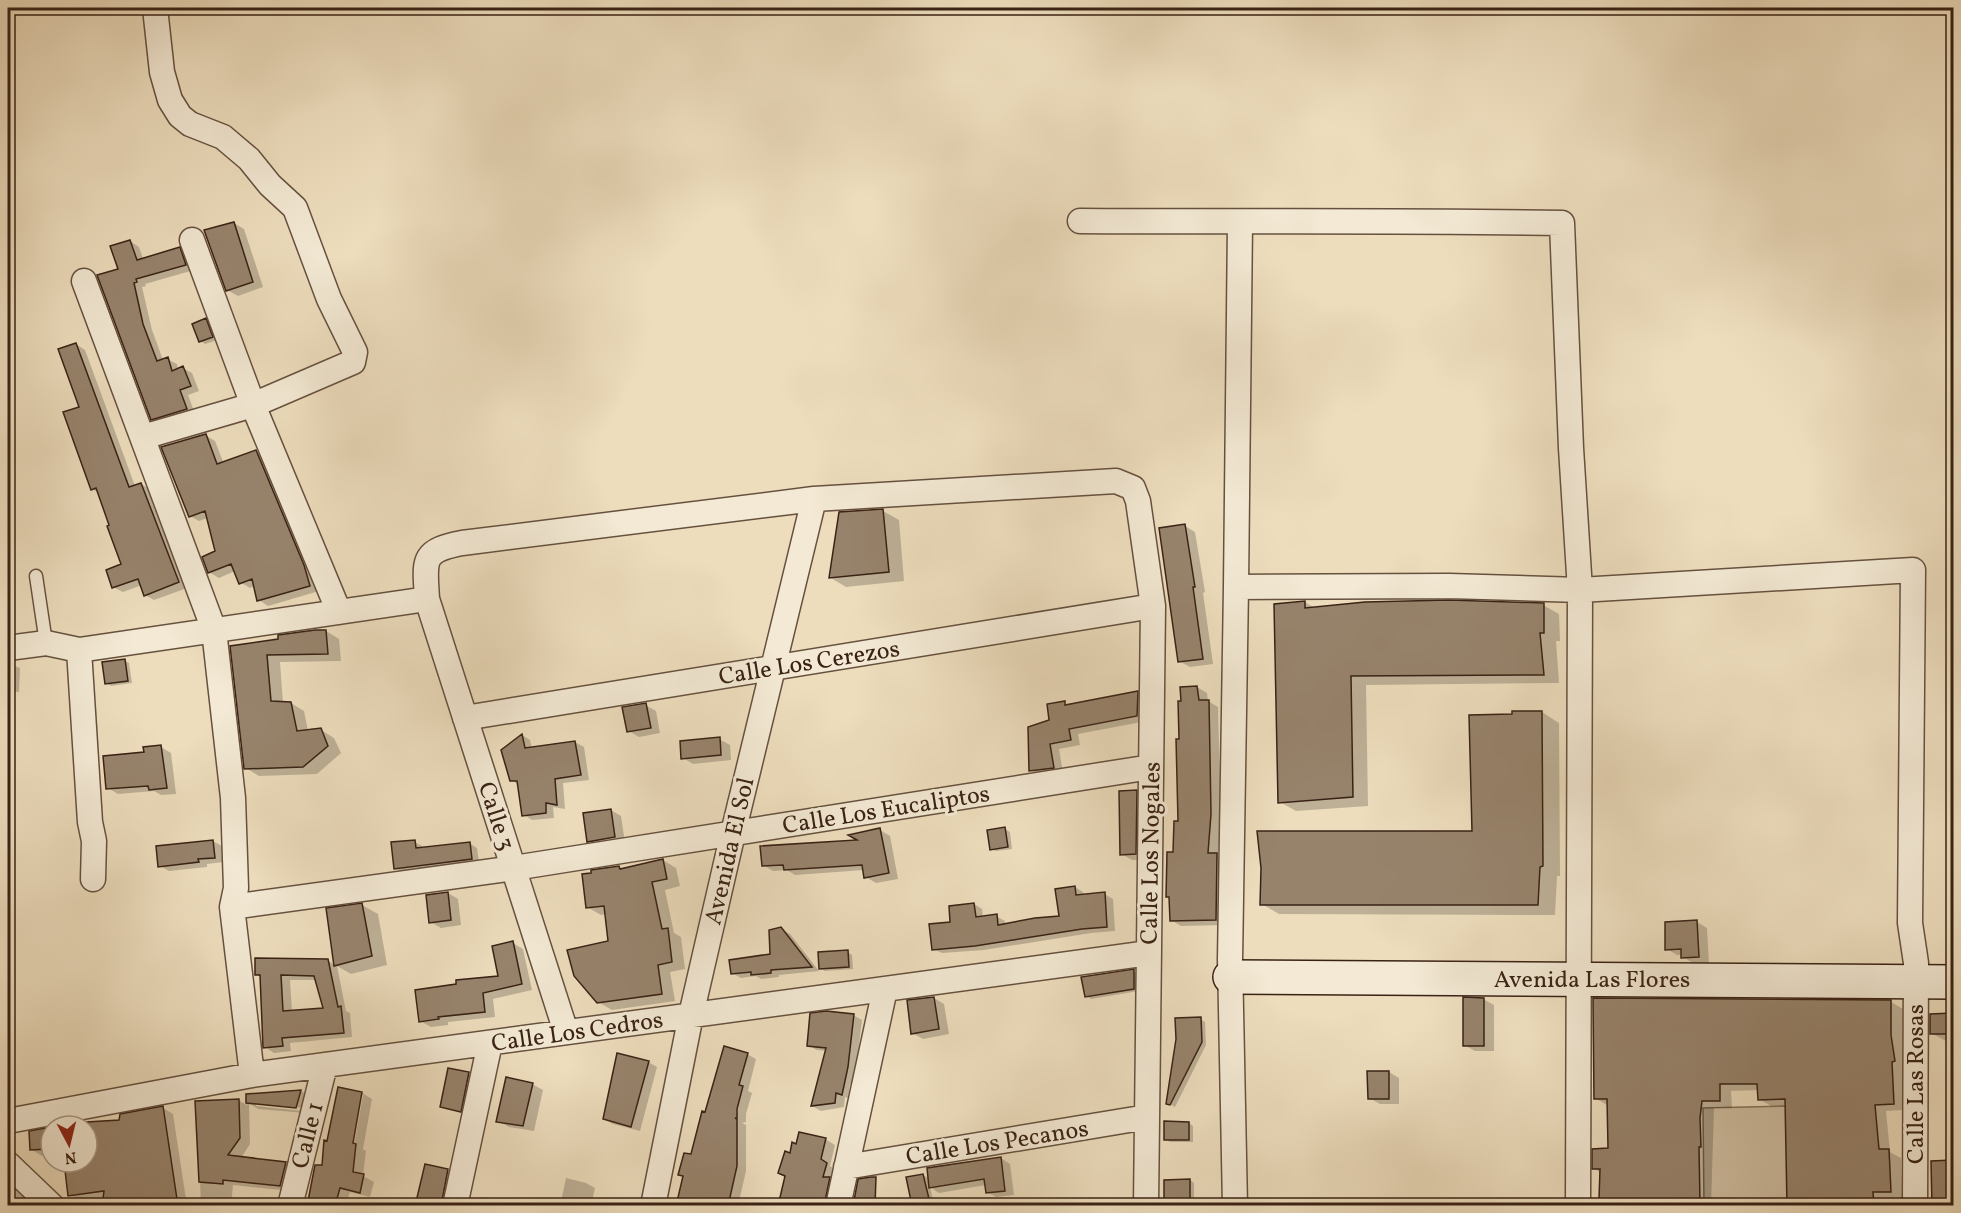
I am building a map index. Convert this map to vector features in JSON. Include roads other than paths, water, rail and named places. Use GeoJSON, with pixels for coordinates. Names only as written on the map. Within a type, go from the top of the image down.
{"type":"FeatureCollection","features":[{"type":"Feature","properties":{"kind":"street"},"geometry":{"type":"LineString","coordinates":[[143,437],[253,405],[353,362],[355,352],[329,298],[295,208],[270,184],[249,159],[224,137],[190,123],[180,116],[170,100],[162,72],[155,8]]}},
{"type":"Feature","properties":{"kind":"street"},"geometry":{"type":"LineString","coordinates":[[1080,221],[1400,220],[1562,223],[1571,448],[1580,591],[1578,1206]]}},
{"type":"Feature","properties":{"kind":"street"},"geometry":{"type":"LineString","coordinates":[[1235,1206],[1230,969],[1240,222]]}},
{"type":"Feature","properties":{"kind":"street"},"geometry":{"type":"LineString","coordinates":[[192,240],[253,405],[339,612]]}},
{"type":"Feature","properties":{"kind":"street"},"geometry":{"type":"LineString","coordinates":[[84,281],[214,630],[232,798],[236,888],[232,907],[252,1075]]}},
{"type":"Feature","properties":{"kind":"street","name":"Calle 3"},"geometry":{"type":"LineString","coordinates":[[566,1032],[427,599],[426,565],[430,555],[441,547],[814,499],[1116,481],[1134,488],[1138,501]]}},
{"type":"Feature","properties":{"kind":"street","name":"Avenida El Sol"},"geometry":{"type":"LineString","coordinates":[[653,1206],[691,1015],[814,499]]}},
{"type":"Feature","properties":{"kind":"street","name":"Calle Los Nogales"},"geometry":{"type":"LineString","coordinates":[[1138,501],[1153,606],[1146,1206]]}},
{"type":"Feature","properties":{"kind":"street","name":"Calle Las Rosas"},"geometry":{"type":"LineString","coordinates":[[1580,591],[1913,570],[1910,923],[1916,972],[1916,1206]]}},
{"type":"Feature","properties":{"kind":"street"},"geometry":{"type":"LineString","coordinates":[[1236,587],[1449,586],[1580,591]]}},
{"type":"Feature","properties":{"kind":"street"},"geometry":{"type":"LineString","coordinates":[[8,648],[46,643],[79,650],[427,599]]}},
{"type":"Feature","properties":{"kind":"street","name":"Calle Los Cerezos"},"geometry":{"type":"LineString","coordinates":[[465,718],[1153,606]]}},
{"type":"Feature","properties":{"kind":"street"},"geometry":{"type":"LineString","coordinates":[[79,650],[90,822],[94,841],[93,879]]}},
{"type":"Feature","properties":{"kind":"street","name":"Calle Los Eucaliptos"},"geometry":{"type":"LineString","coordinates":[[232,907],[514,868],[1151,767]]}},
{"type":"Feature","properties":{"kind":"street","name":"Calle Los Cedros"},"geometry":{"type":"LineString","coordinates":[[8,1121],[252,1075],[1149,953]]}},
{"type":"Feature","properties":{"kind":"street","name":"Avenida Las Flores"},"geometry":{"type":"LineString","coordinates":[[1230,969],[1916,972],[1953,963]]}},
{"type":"Feature","properties":{"kind":"street","name":"Avenida Las Flores"},"geometry":{"type":"LineString","coordinates":[[1916,972],[1953,982]]}},
{"type":"Feature","properties":{"kind":"street"},"geometry":{"type":"LineString","coordinates":[[838,1206],[885,989]]}},
{"type":"Feature","properties":{"kind":"street"},"geometry":{"type":"LineString","coordinates":[[455,1206],[490,1043]]}},
{"type":"Feature","properties":{"kind":"street","name":"Calle 1"},"geometry":{"type":"LineString","coordinates":[[290,1206],[325,1065]]}},
{"type":"Feature","properties":{"kind":"street","name":"Calle Los Pecanos"},"geometry":{"type":"LineString","coordinates":[[846,1167],[1147,1117]]}},
{"type":"Feature","properties":{"kind":"street"},"geometry":{"type":"LineString","coordinates":[[8,1164],[52,1206]]}},
{"type":"Feature","properties":{"kind":"lane"},"geometry":{"type":"LineString","coordinates":[[36,576],[46,643]]}}]}
